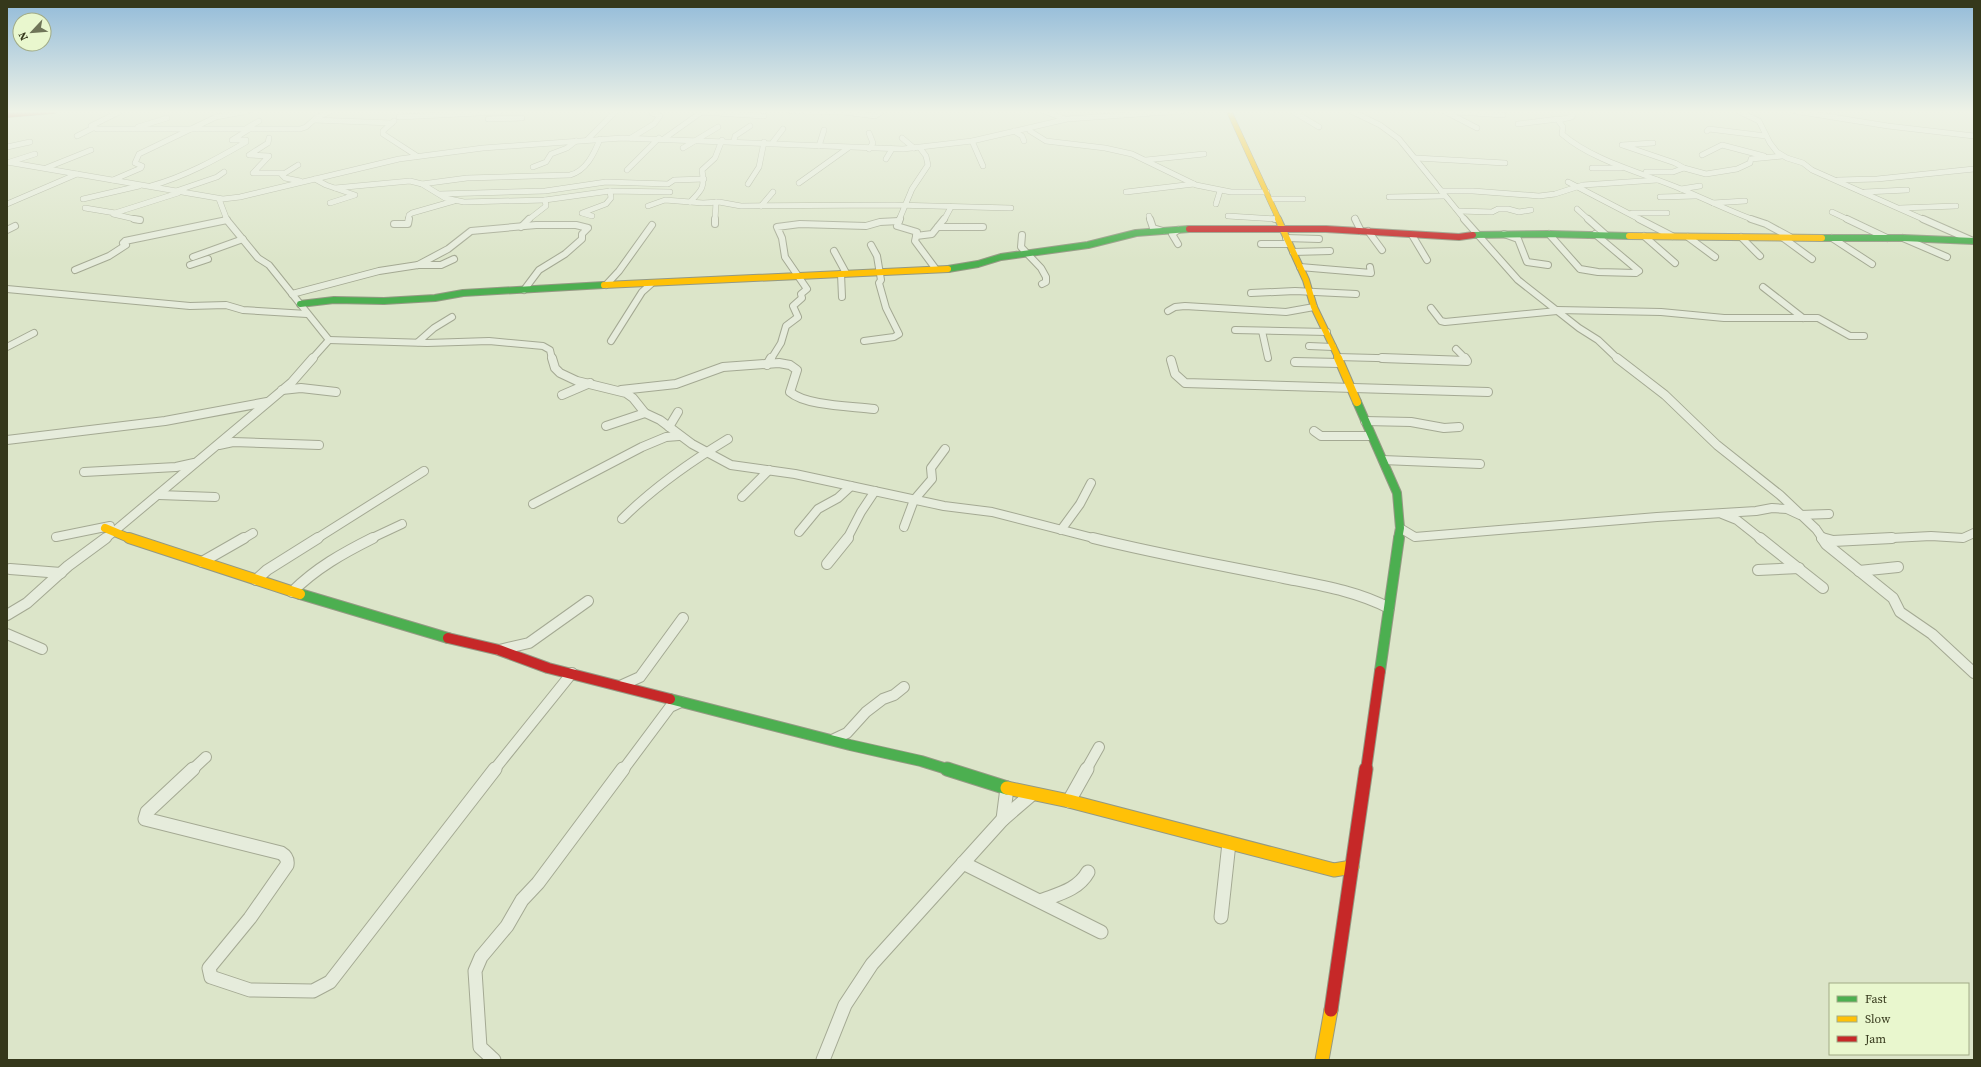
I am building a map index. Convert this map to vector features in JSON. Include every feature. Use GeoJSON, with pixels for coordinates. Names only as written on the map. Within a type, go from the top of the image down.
{"type":"FeatureCollection","features":[{"type":"Feature","properties":{"kind":"street"},"geometry":{"type":"LineString","coordinates":[[46,168],[64,161]]}},
{"type":"Feature","properties":{"kind":"street"},"geometry":{"type":"LineString","coordinates":[[113,180],[141,168],[142,166],[135,163],[136,161]]}},
{"type":"Feature","properties":{"kind":"street"},"geometry":{"type":"LineString","coordinates":[[149,187],[175,179],[215,161]]}},
{"type":"Feature","properties":{"kind":"street"},"geometry":{"type":"LineString","coordinates":[[264,161],[253,173],[283,174],[298,165]]}},
{"type":"Feature","properties":{"kind":"street"},"geometry":{"type":"LineString","coordinates":[[8,164],[20,164],[46,168],[142,185],[220,202],[396,161]]}},
{"type":"Feature","properties":{"kind":"street"},"geometry":{"type":"LineString","coordinates":[[533,167],[547,161]]}},
{"type":"Feature","properties":{"kind":"street"},"geometry":{"type":"LineString","coordinates":[[422,184],[462,179],[536,177],[578,172],[584,168],[589,161]]}},
{"type":"Feature","properties":{"kind":"street"},"geometry":{"type":"LineString","coordinates":[[627,170],[637,161]]}},
{"type":"Feature","properties":{"kind":"street"},"geometry":{"type":"LineString","coordinates":[[690,202],[702,189],[704,179],[702,170],[712,161]]}},
{"type":"Feature","properties":{"kind":"street"},"geometry":{"type":"LineString","coordinates":[[748,184],[759,167],[760,161]]}},
{"type":"Feature","properties":{"kind":"street"},"geometry":{"type":"LineString","coordinates":[[799,183],[830,161]]}},
{"type":"Feature","properties":{"kind":"street"},"geometry":{"type":"LineString","coordinates":[[927,161],[928,166],[912,189],[897,228],[918,232],[915,241],[936,269]]}},
{"type":"Feature","properties":{"kind":"street"},"geometry":{"type":"LineString","coordinates":[[981,161],[983,166]]}},
{"type":"Feature","properties":{"kind":"street"},"geometry":{"type":"LineString","coordinates":[[1148,161],[1194,184],[1220,191],[1303,199]]}},
{"type":"Feature","properties":{"kind":"street"},"geometry":{"type":"LineString","coordinates":[[1252,161],[1300,267],[1310,291],[1314,307],[1327,332],[1397,493],[1400,532],[1339,962],[1322,1060]]}},
{"type":"Feature","properties":{"kind":"street"},"geometry":{"type":"LineString","coordinates":[[1418,161],[1442,194],[1459,211],[1518,280],[1598,340],[1615,357],[1665,395],[1717,445],[1780,495],[1790,508],[1816,529],[1826,544],[1893,598],[1900,612],[1932,634],[1974,673]]}},
{"type":"Feature","properties":{"kind":"street"},"geometry":{"type":"LineString","coordinates":[[1466,161],[1505,163]]}},
{"type":"Feature","properties":{"kind":"street"},"geometry":{"type":"LineString","coordinates":[[1609,161],[1681,189],[1731,212],[1766,224],[1786,237],[1812,259]]}},
{"type":"Feature","properties":{"kind":"street"},"geometry":{"type":"LineString","coordinates":[[1669,161],[1684,168],[1710,174],[1737,169],[1750,163],[1750,161]]}},
{"type":"Feature","properties":{"kind":"street"},"geometry":{"type":"LineString","coordinates":[[1797,161],[1804,163],[1812,170],[1974,242]]}},
{"type":"Feature","properties":{"kind":"street"},"geometry":{"type":"LineString","coordinates":[[1592,168],[1627,168]]}},
{"type":"Feature","properties":{"kind":"street"},"geometry":{"type":"LineString","coordinates":[[1641,173],[1673,172],[1684,168]]}},
{"type":"Feature","properties":{"kind":"street"},"geometry":{"type":"LineString","coordinates":[[1835,180],[1877,179],[1912,174],[1957,172],[1974,169]]}},
{"type":"Feature","properties":{"kind":"street"},"geometry":{"type":"LineString","coordinates":[[85,208],[115,212],[217,178],[224,172]]}},
{"type":"Feature","properties":{"kind":"street"},"geometry":{"type":"LineString","coordinates":[[7,204],[77,174]]}},
{"type":"Feature","properties":{"kind":"street"},"geometry":{"type":"LineString","coordinates":[[283,174],[285,178],[303,182]]}},
{"type":"Feature","properties":{"kind":"street"},"geometry":{"type":"LineString","coordinates":[[1597,176],[1614,183]]}},
{"type":"Feature","properties":{"kind":"street"},"geometry":{"type":"LineString","coordinates":[[315,179],[354,196],[330,203]]}},
{"type":"Feature","properties":{"kind":"street"},"geometry":{"type":"LineString","coordinates":[[436,194],[545,191],[606,182],[665,184],[674,180],[704,179]]}},
{"type":"Feature","properties":{"kind":"street"},"geometry":{"type":"LineString","coordinates":[[1389,197],[1472,191],[1525,196],[1555,194],[1572,188],[1594,184],[1658,180]]}},
{"type":"Feature","properties":{"kind":"street"},"geometry":{"type":"LineString","coordinates":[[335,188],[413,181],[422,184],[436,194],[455,201]]}},
{"type":"Feature","properties":{"kind":"street"},"geometry":{"type":"LineString","coordinates":[[1568,182],[1632,213],[1672,236]]}},
{"type":"Feature","properties":{"kind":"street"},"geometry":{"type":"LineString","coordinates":[[1126,192],[1194,184]]}},
{"type":"Feature","properties":{"kind":"street"},"geometry":{"type":"LineString","coordinates":[[83,199],[142,185]]}},
{"type":"Feature","properties":{"kind":"street"},"geometry":{"type":"LineString","coordinates":[[1563,185],[1572,188]]}},
{"type":"Feature","properties":{"kind":"street"},"geometry":{"type":"LineString","coordinates":[[1681,189],[1700,186]]}},
{"type":"Feature","properties":{"kind":"street"},"geometry":{"type":"LineString","coordinates":[[1517,190],[1525,196]]}},
{"type":"Feature","properties":{"kind":"street"},"geometry":{"type":"LineString","coordinates":[[1864,192],[1907,190]]}},
{"type":"Feature","properties":{"kind":"street"},"geometry":{"type":"LineString","coordinates":[[592,216],[582,214],[606,204],[611,198],[610,191]]}},
{"type":"Feature","properties":{"kind":"street"},"geometry":{"type":"LineString","coordinates":[[394,224],[408,224],[412,213],[455,201],[545,200],[610,191],[670,192]]}},
{"type":"Feature","properties":{"kind":"street"},"geometry":{"type":"LineString","coordinates":[[1216,204],[1220,191]]}},
{"type":"Feature","properties":{"kind":"street"},"geometry":{"type":"LineString","coordinates":[[761,206],[773,192]]}},
{"type":"Feature","properties":{"kind":"street"},"geometry":{"type":"LineString","coordinates":[[1660,197],[1696,196]]}},
{"type":"Feature","properties":{"kind":"street"},"geometry":{"type":"LineString","coordinates":[[521,227],[533,215],[545,208],[547,204],[545,200]]}},
{"type":"Feature","properties":{"kind":"street"},"geometry":{"type":"LineString","coordinates":[[648,206],[665,200],[716,202],[752,209],[761,206],[1011,208]]}},
{"type":"Feature","properties":{"kind":"street"},"geometry":{"type":"LineString","coordinates":[[1711,203],[1745,201]]}},
{"type":"Feature","properties":{"kind":"street"},"geometry":{"type":"LineString","coordinates":[[220,202],[227,220],[258,258],[269,265],[328,342]]}},
{"type":"Feature","properties":{"kind":"street"},"geometry":{"type":"LineString","coordinates":[[715,224],[714,209],[716,202]]}},
{"type":"Feature","properties":{"kind":"street"},"geometry":{"type":"LineString","coordinates":[[1897,208],[1956,206]]}},
{"type":"Feature","properties":{"kind":"street"},"geometry":{"type":"LineString","coordinates":[[916,236],[930,235],[946,217],[951,207]]}},
{"type":"Feature","properties":{"kind":"street"},"geometry":{"type":"LineString","coordinates":[[1632,213],[1667,213],[1661,208]]}},
{"type":"Feature","properties":{"kind":"street"},"geometry":{"type":"LineString","coordinates":[[1459,211],[1492,212],[1498,209],[1508,209],[1519,212],[1531,210]]}},
{"type":"Feature","properties":{"kind":"street"},"geometry":{"type":"LineString","coordinates":[[1577,210],[1606,235]]}},
{"type":"Feature","properties":{"kind":"street"},"geometry":{"type":"LineString","coordinates":[[115,212],[113,214],[140,220]]}},
{"type":"Feature","properties":{"kind":"street"},"geometry":{"type":"LineString","coordinates":[[1832,212],[1887,238]]}},
{"type":"Feature","properties":{"kind":"street"},"geometry":{"type":"LineString","coordinates":[[1149,216],[1153,228],[1164,231]]}},
{"type":"Feature","properties":{"kind":"street"},"geometry":{"type":"LineString","coordinates":[[1228,216],[1278,219]]}},
{"type":"Feature","properties":{"kind":"street"},"geometry":{"type":"LineString","coordinates":[[1355,218],[1364,231],[1382,250]]}},
{"type":"Feature","properties":{"kind":"street"},"geometry":{"type":"LineString","coordinates":[[76,270],[120,250],[126,246],[123,243],[125,241],[227,220]]}},
{"type":"Feature","properties":{"kind":"street"},"geometry":{"type":"LineString","coordinates":[[767,364],[781,344],[782,338],[786,333],[786,326],[798,317],[793,306],[802,298],[801,294],[807,289],[785,257],[782,238],[777,227],[800,224],[866,226],[879,222],[899,221]]}},
{"type":"Feature","properties":{"kind":"street"},"geometry":{"type":"LineString","coordinates":[[418,265],[448,249],[469,232],[521,227],[571,225],[588,228],[582,234],[582,239],[565,254],[539,270],[524,290]]}},
{"type":"Feature","properties":{"kind":"street"},"geometry":{"type":"LineString","coordinates":[[606,285],[624,265],[641,237],[652,225]]}},
{"type":"Feature","properties":{"kind":"street"},"geometry":{"type":"LineString","coordinates":[[7,230],[15,226]]}},
{"type":"Feature","properties":{"kind":"street"},"geometry":{"type":"LineString","coordinates":[[938,227],[983,227]]}},
{"type":"Feature","properties":{"kind":"street"},"geometry":{"type":"LineString","coordinates":[[7,289],[183,304],[190,306],[226,305],[243,310],[290,313],[334,300],[384,301],[436,298],[463,293],[606,285],[640,288],[651,284],[936,269],[978,264],[1001,257],[1043,250],[1054,250],[1088,245],[1136,233],[1178,230],[1282,229],[1364,231],[1459,237],[1478,234],[1595,234],[1741,238],[1903,238],[1974,242]]}},
{"type":"Feature","properties":{"kind":"street"},"geometry":{"type":"LineString","coordinates":[[1178,230],[1172,234],[1178,244]]}},
{"type":"Feature","properties":{"kind":"street"},"geometry":{"type":"LineString","coordinates":[[1504,234],[1518,239],[1527,262],[1548,265]]}},
{"type":"Feature","properties":{"kind":"street"},"geometry":{"type":"LineString","coordinates":[[1549,234],[1583,271],[1599,273],[1608,271],[1636,273],[1639,271],[1595,234]]}},
{"type":"Feature","properties":{"kind":"street"},"geometry":{"type":"LineString","coordinates":[[1022,235],[1020,244],[1023,249],[1029,253],[1046,276],[1046,282],[1042,284]]}},
{"type":"Feature","properties":{"kind":"street"},"geometry":{"type":"LineString","coordinates":[[1412,235],[1427,260]]}},
{"type":"Feature","properties":{"kind":"street"},"geometry":{"type":"LineString","coordinates":[[1644,236],[1675,263]]}},
{"type":"Feature","properties":{"kind":"street"},"geometry":{"type":"LineString","coordinates":[[1688,237],[1715,257]]}},
{"type":"Feature","properties":{"kind":"street"},"geometry":{"type":"LineString","coordinates":[[1741,238],[1760,256]]}},
{"type":"Feature","properties":{"kind":"street"},"geometry":{"type":"LineString","coordinates":[[1832,238],[1872,264]]}},
{"type":"Feature","properties":{"kind":"street"},"geometry":{"type":"LineString","coordinates":[[1903,238],[1947,258]]}},
{"type":"Feature","properties":{"kind":"street"},"geometry":{"type":"LineString","coordinates":[[193,257],[243,239]]}},
{"type":"Feature","properties":{"kind":"street"},"geometry":{"type":"LineString","coordinates":[[1289,245],[1319,239]]}},
{"type":"Feature","properties":{"kind":"street"},"geometry":{"type":"LineString","coordinates":[[1261,244],[1289,245],[1330,251]]}},
{"type":"Feature","properties":{"kind":"street"},"geometry":{"type":"LineString","coordinates":[[864,341],[894,337],[899,334],[886,308],[879,284],[881,280],[877,256],[871,245]]}},
{"type":"Feature","properties":{"kind":"street"},"geometry":{"type":"LineString","coordinates":[[190,265],[216,256],[217,249]]}},
{"type":"Feature","properties":{"kind":"street"},"geometry":{"type":"LineString","coordinates":[[834,251],[843,274],[842,297]]}},
{"type":"Feature","properties":{"kind":"street"},"geometry":{"type":"LineString","coordinates":[[292,294],[372,273],[418,265],[441,265],[454,259]]}},
{"type":"Feature","properties":{"kind":"street"},"geometry":{"type":"LineString","coordinates":[[1300,267],[1371,273],[1370,267]]}},
{"type":"Feature","properties":{"kind":"street"},"geometry":{"type":"LineString","coordinates":[[1763,287],[1803,318]]}},
{"type":"Feature","properties":{"kind":"street"},"geometry":{"type":"LineString","coordinates":[[611,341],[640,288]]}},
{"type":"Feature","properties":{"kind":"street"},"geometry":{"type":"LineString","coordinates":[[1251,293],[1310,291],[1356,294]]}},
{"type":"Feature","properties":{"kind":"street"},"geometry":{"type":"LineString","coordinates":[[1168,311],[1175,307],[1185,306],[1286,312],[1314,307]]}},
{"type":"Feature","properties":{"kind":"street"},"geometry":{"type":"LineString","coordinates":[[1431,308],[1440,320],[1445,322],[1557,310],[1662,312],[1724,318],[1820,319],[1850,336],[1864,336]]}},
{"type":"Feature","properties":{"kind":"street"},"geometry":{"type":"LineString","coordinates":[[418,342],[434,328],[452,317]]}},
{"type":"Feature","properties":{"kind":"street"},"geometry":{"type":"LineString","coordinates":[[1235,330],[1327,332]]}},
{"type":"Feature","properties":{"kind":"street"},"geometry":{"type":"LineString","coordinates":[[1262,331],[1268,358]]}},
{"type":"Feature","properties":{"kind":"street"},"geometry":{"type":"LineString","coordinates":[[7,347],[34,333]]}},
{"type":"Feature","properties":{"kind":"street"},"geometry":{"type":"LineString","coordinates":[[7,615],[27,603],[61,573],[114,532],[216,446],[230,440],[266,404],[292,382],[328,342],[489,341],[543,346],[550,350],[552,361],[556,370],[566,377],[625,391],[682,383],[706,372],[723,367],[787,364],[796,369],[790,392],[792,396],[809,400],[874,409]]}},
{"type":"Feature","properties":{"kind":"street"},"geometry":{"type":"LineString","coordinates":[[1308,346],[1333,347]]}},
{"type":"Feature","properties":{"kind":"street"},"geometry":{"type":"LineString","coordinates":[[1295,362],[1338,360],[1467,361],[1456,349]]}},
{"type":"Feature","properties":{"kind":"street"},"geometry":{"type":"LineString","coordinates":[[1171,360],[1172,368],[1177,378],[1185,383],[1488,392]]}},
{"type":"Feature","properties":{"kind":"street"},"geometry":{"type":"LineString","coordinates":[[292,382],[301,388]]}},
{"type":"Feature","properties":{"kind":"street"},"geometry":{"type":"LineString","coordinates":[[562,395],[590,383]]}},
{"type":"Feature","properties":{"kind":"street"},"geometry":{"type":"LineString","coordinates":[[282,390],[301,388],[336,392]]}},
{"type":"Feature","properties":{"kind":"street"},"geometry":{"type":"LineString","coordinates":[[625,391],[633,398],[645,413],[706,452],[732,465],[795,474],[944,506],[992,512],[1061,530],[1203,563],[1232,567],[1336,589],[1376,601],[1390,603]]}},
{"type":"Feature","properties":{"kind":"street"},"geometry":{"type":"LineString","coordinates":[[7,440],[165,421],[266,404]]}},
{"type":"Feature","properties":{"kind":"street"},"geometry":{"type":"LineString","coordinates":[[533,504],[642,447],[666,437],[674,431],[678,412]]}},
{"type":"Feature","properties":{"kind":"street"},"geometry":{"type":"LineString","coordinates":[[606,426],[645,413]]}},
{"type":"Feature","properties":{"kind":"street"},"geometry":{"type":"LineString","coordinates":[[1365,421],[1411,422],[1444,428],[1460,427]]}},
{"type":"Feature","properties":{"kind":"street"},"geometry":{"type":"LineString","coordinates":[[1314,431],[1321,436],[1371,436]]}},
{"type":"Feature","properties":{"kind":"street"},"geometry":{"type":"LineString","coordinates":[[622,519],[642,499],[680,470],[728,439]]}},
{"type":"Feature","properties":{"kind":"street"},"geometry":{"type":"LineString","coordinates":[[230,440],[319,445]]}},
{"type":"Feature","properties":{"kind":"street"},"geometry":{"type":"LineString","coordinates":[[904,527],[914,500],[932,479],[933,476],[930,470],[945,449]]}},
{"type":"Feature","properties":{"kind":"street"},"geometry":{"type":"LineString","coordinates":[[1383,460],[1480,464]]}},
{"type":"Feature","properties":{"kind":"street"},"geometry":{"type":"LineString","coordinates":[[84,472],[176,467],[196,462]]}},
{"type":"Feature","properties":{"kind":"street"},"geometry":{"type":"LineString","coordinates":[[176,467],[184,472]]}},
{"type":"Feature","properties":{"kind":"street"},"geometry":{"type":"LineString","coordinates":[[742,497],[769,470]]}},
{"type":"Feature","properties":{"kind":"street"},"geometry":{"type":"LineString","coordinates":[[252,578],[424,471]]}},
{"type":"Feature","properties":{"kind":"street"},"geometry":{"type":"LineString","coordinates":[[1061,530],[1080,504],[1091,483]]}},
{"type":"Feature","properties":{"kind":"street"},"geometry":{"type":"LineString","coordinates":[[799,532],[818,508],[838,498],[851,486]]}},
{"type":"Feature","properties":{"kind":"street"},"geometry":{"type":"LineString","coordinates":[[827,564],[851,534],[861,512],[875,491]]}},
{"type":"Feature","properties":{"kind":"street"},"geometry":{"type":"LineString","coordinates":[[159,495],[215,497]]}},
{"type":"Feature","properties":{"kind":"street"},"geometry":{"type":"LineString","coordinates":[[1400,532],[1418,537],[1719,513],[1736,516],[1772,508],[1790,508]]}},
{"type":"Feature","properties":{"kind":"street"},"geometry":{"type":"LineString","coordinates":[[1800,515],[1829,514]]}},
{"type":"Feature","properties":{"kind":"street"},"geometry":{"type":"LineString","coordinates":[[1736,516],[1823,588]]}},
{"type":"Feature","properties":{"kind":"street"},"geometry":{"type":"LineString","coordinates":[[56,537],[105,528],[125,522]]}},
{"type":"Feature","properties":{"kind":"street"},"geometry":{"type":"LineString","coordinates":[[288,590],[334,557],[402,524]]}},
{"type":"Feature","properties":{"kind":"street"},"geometry":{"type":"LineString","coordinates":[[105,528],[134,540],[288,590],[435,635],[499,650],[526,661],[620,686],[641,690],[669,703],[682,702],[850,745],[921,761],[1007,788],[1069,801],[1334,870],[1352,867]]}},
{"type":"Feature","properties":{"kind":"street"},"geometry":{"type":"LineString","coordinates":[[1822,538],[1833,541],[1931,536],[1963,538],[1974,532]]}},
{"type":"Feature","properties":{"kind":"street"},"geometry":{"type":"LineString","coordinates":[[202,562],[253,533]]}},
{"type":"Feature","properties":{"kind":"street"},"geometry":{"type":"LineString","coordinates":[[1859,571],[1898,567]]}},
{"type":"Feature","properties":{"kind":"street"},"geometry":{"type":"LineString","coordinates":[[1758,570],[1799,568]]}},
{"type":"Feature","properties":{"kind":"street"},"geometry":{"type":"LineString","coordinates":[[10,570],[61,573]]}},
{"type":"Feature","properties":{"kind":"street"},"geometry":{"type":"LineString","coordinates":[[499,650],[528,643],[588,601]]}},
{"type":"Feature","properties":{"kind":"street"},"geometry":{"type":"LineString","coordinates":[[620,686],[640,677],[683,618]]}},
{"type":"Feature","properties":{"kind":"street"},"geometry":{"type":"LineString","coordinates":[[7,634],[42,649]]}},
{"type":"Feature","properties":{"kind":"street"},"geometry":{"type":"LineString","coordinates":[[526,661],[528,643]]}},
{"type":"Feature","properties":{"kind":"street"},"geometry":{"type":"LineString","coordinates":[[206,757],[147,812],[145,819],[281,853],[288,859],[287,865],[250,918],[209,968],[209,973],[211,977],[250,990],[312,991],[330,982],[518,739],[572,673]]}},
{"type":"Feature","properties":{"kind":"street"},"geometry":{"type":"LineString","coordinates":[[640,677],[641,690]]}},
{"type":"Feature","properties":{"kind":"street"},"geometry":{"type":"LineString","coordinates":[[832,740],[847,734],[866,712],[904,687]]}},
{"type":"Feature","properties":{"kind":"street"},"geometry":{"type":"LineString","coordinates":[[494,1060],[480,1047],[478,1035],[475,971],[481,957],[507,926],[522,900],[538,882],[669,703]]}},
{"type":"Feature","properties":{"kind":"street"},"geometry":{"type":"LineString","coordinates":[[847,734],[850,745]]}},
{"type":"Feature","properties":{"kind":"street"},"geometry":{"type":"LineString","coordinates":[[1069,801],[1099,747]]}},
{"type":"Feature","properties":{"kind":"street"},"geometry":{"type":"LineString","coordinates":[[1003,819],[1007,788]]}},
{"type":"Feature","properties":{"kind":"street"},"geometry":{"type":"LineString","coordinates":[[823,1060],[845,1005],[872,964],[1003,819],[1032,794]]}},
{"type":"Feature","properties":{"kind":"street"},"geometry":{"type":"LineString","coordinates":[[1221,917],[1229,843]]}},
{"type":"Feature","properties":{"kind":"street"},"geometry":{"type":"LineString","coordinates":[[964,863],[1100,932]]}},
{"type":"Feature","properties":{"kind":"street"},"geometry":{"type":"LineString","coordinates":[[1334,870],[1349,887]]}},
{"type":"Feature","properties":{"kind":"street"},"geometry":{"type":"LineString","coordinates":[[1040,901],[1073,888],[1086,879],[1088,872]]}},
{"type":"Feature","properties":{"kind":"traffic: fast"},"geometry":{"type":"LineString","coordinates":[[948,269],[978,264],[1001,257],[1088,245],[1136,233],[1189,229]]}},
{"type":"Feature","properties":{"kind":"traffic: fast"},"geometry":{"type":"LineString","coordinates":[[1473,235],[1549,234],[1629,236]]}},
{"type":"Feature","properties":{"kind":"traffic: fast"},"geometry":{"type":"LineString","coordinates":[[1822,238],[1903,238],[1974,241]]}},
{"type":"Feature","properties":{"kind":"traffic: fast"},"geometry":{"type":"LineString","coordinates":[[300,304],[334,300],[384,301],[435,298],[463,293],[604,285]]}},
{"type":"Feature","properties":{"kind":"traffic: fast"},"geometry":{"type":"LineString","coordinates":[[1357,402],[1397,493],[1400,528],[1380,671]]}},
{"type":"Feature","properties":{"kind":"traffic: fast"},"geometry":{"type":"LineString","coordinates":[[300,594],[448,638]]}},
{"type":"Feature","properties":{"kind":"traffic: fast"},"geometry":{"type":"LineString","coordinates":[[670,699],[850,745],[921,761],[1007,788]]}},
{"type":"Feature","properties":{"kind":"traffic: slow"},"geometry":{"type":"LineString","coordinates":[[1252,161],[1306,280],[1314,307],[1327,332],[1357,402]]}},
{"type":"Feature","properties":{"kind":"traffic: slow"},"geometry":{"type":"LineString","coordinates":[[1629,236],[1822,238]]}},
{"type":"Feature","properties":{"kind":"traffic: slow"},"geometry":{"type":"LineString","coordinates":[[604,285],[948,269]]}},
{"type":"Feature","properties":{"kind":"traffic: slow"},"geometry":{"type":"LineString","coordinates":[[105,528],[134,540],[300,594]]}},
{"type":"Feature","properties":{"kind":"traffic: slow"},"geometry":{"type":"LineString","coordinates":[[1007,788],[1069,801],[1334,870],[1352,867]]}},
{"type":"Feature","properties":{"kind":"traffic: slow"},"geometry":{"type":"LineString","coordinates":[[1322,1060],[1331,1010]]}},
{"type":"Feature","properties":{"kind":"traffic: jam"},"geometry":{"type":"LineString","coordinates":[[1189,229],[1326,229],[1459,237],[1473,235]]}},
{"type":"Feature","properties":{"kind":"traffic: jam"},"geometry":{"type":"LineString","coordinates":[[448,638],[499,650],[548,668],[670,699]]}},
{"type":"Feature","properties":{"kind":"traffic: jam"},"geometry":{"type":"LineString","coordinates":[[1331,1010],[1380,671]]}}]}
